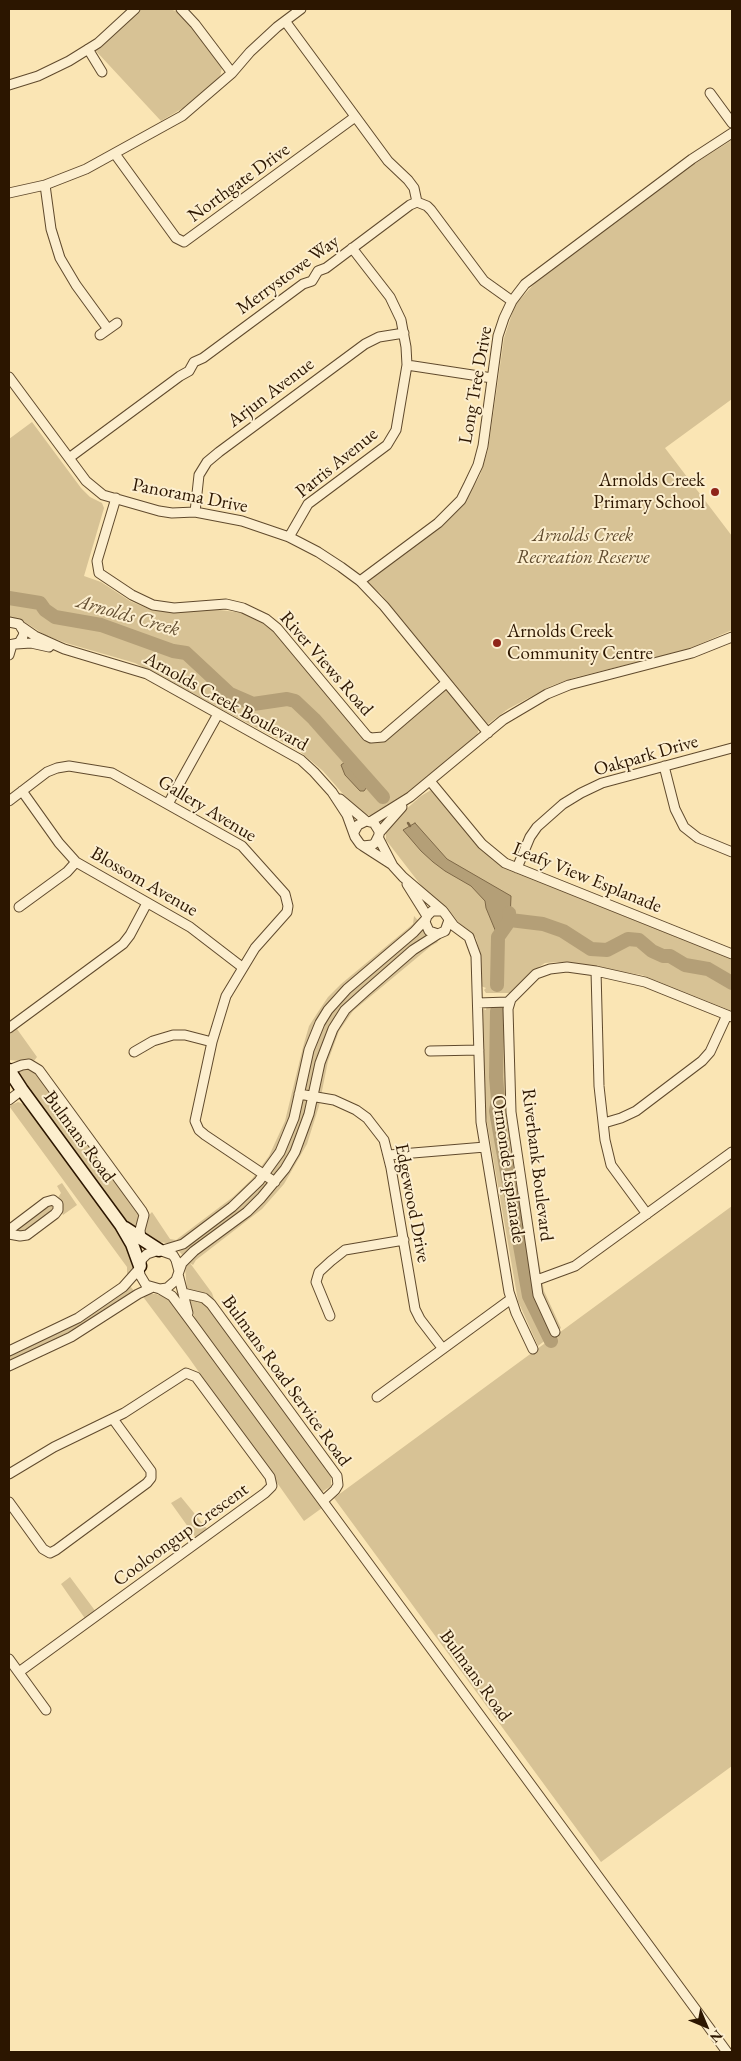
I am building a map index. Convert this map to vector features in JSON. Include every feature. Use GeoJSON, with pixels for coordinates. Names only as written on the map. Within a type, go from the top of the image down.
{"type":"FeatureCollection","features":[{"type":"Feature","properties":{"kind":"street"},"geometry":{"type":"LineString","coordinates":[[9,85],[38,76],[69,61],[115,28],[135,9]]}},
{"type":"Feature","properties":{"kind":"street"},"geometry":{"type":"LineString","coordinates":[[181,9],[232,73]]}},
{"type":"Feature","properties":{"kind":"street"},"geometry":{"type":"LineString","coordinates":[[9,193],[45,185],[86,169],[182,116],[232,73],[264,38],[301,9]]}},
{"type":"Feature","properties":{"kind":"street"},"geometry":{"type":"LineString","coordinates":[[284,21],[388,161],[414,188],[417,202],[431,210],[484,281],[512,301]]}},
{"type":"Feature","properties":{"kind":"street"},"geometry":{"type":"LineString","coordinates":[[88,49],[102,72]]}},
{"type":"Feature","properties":{"kind":"street"},"geometry":{"type":"LineString","coordinates":[[710,93],[732,123]]}},
{"type":"Feature","properties":{"kind":"street","name":"Northgate Drive"},"geometry":{"type":"LineString","coordinates":[[115,154],[176,238],[184,242],[355,117]]}},
{"type":"Feature","properties":{"kind":"street","name":"Long Tree Drive"},"geometry":{"type":"LineString","coordinates":[[360,581],[438,523],[460,500],[478,465],[498,336],[512,301],[535,275],[692,159],[732,133]]}},
{"type":"Feature","properties":{"kind":"street"},"geometry":{"type":"LineString","coordinates":[[45,185],[51,229],[60,258],[83,296],[108,329]]}},
{"type":"Feature","properties":{"kind":"street","name":"Merrystowe Way"},"geometry":{"type":"LineString","coordinates":[[69,458],[188,371],[194,362],[203,358],[303,284],[312,280],[318,271],[326,268],[410,205],[417,202]]}},
{"type":"Feature","properties":{"kind":"street","name":"Parris Avenue"},"geometry":{"type":"LineString","coordinates":[[289,537],[308,504],[387,445],[393,439],[396,430],[406,366],[406,347],[401,320],[390,298],[352,248]]}},
{"type":"Feature","properties":{"kind":"street"},"geometry":{"type":"LineString","coordinates":[[100,335],[117,323]]}},
{"type":"Feature","properties":{"kind":"street","name":"Arjun Avenue"},"geometry":{"type":"LineString","coordinates":[[195,512],[199,475],[208,462],[219,452],[364,344],[379,338],[404,333]]}},
{"type":"Feature","properties":{"kind":"street"},"geometry":{"type":"LineString","coordinates":[[406,366],[492,378]]}},
{"type":"Feature","properties":{"kind":"street","name":"Panorama Drive"},"geometry":{"type":"LineString","coordinates":[[9,377],[69,458],[95,490],[103,495],[159,511],[172,513],[195,512],[242,521],[289,537],[318,552],[360,581],[384,606],[488,733]]}},
{"type":"Feature","properties":{"kind":"street","name":"River Views Road"},"geometry":{"type":"LineString","coordinates":[[116,498],[97,561],[99,573],[142,601],[153,605],[174,608],[226,604],[242,608],[266,619],[277,628],[367,736],[371,738],[383,737],[446,683]]}},
{"type":"Feature","properties":{"kind":"street","name":"Arnolds Creek Boulevard"},"geometry":{"type":"LineString","coordinates":[[9,622],[15,622],[35,636],[64,649]]}},
{"type":"Feature","properties":{"kind":"street"},"geometry":{"type":"LineString","coordinates":[[9,655],[13,645],[24,636],[22,627]]}},
{"type":"Feature","properties":{"kind":"street"},"geometry":{"type":"LineString","coordinates":[[393,866],[356,841],[354,832],[358,825],[368,822],[410,797],[523,707],[569,685],[692,653],[732,637]]}},
{"type":"Feature","properties":{"kind":"street","name":"Arnolds Creek Boulevard"},"geometry":{"type":"LineString","coordinates":[[13,645],[31,643],[64,649],[138,670],[300,760],[332,792],[368,822]]}},
{"type":"Feature","properties":{"kind":"street"},"geometry":{"type":"LineString","coordinates":[[168,804],[218,714]]}},
{"type":"Feature","properties":{"kind":"street","name":"Oakpark Drive"},"geometry":{"type":"LineString","coordinates":[[517,868],[534,832],[563,804],[581,793],[602,783],[732,748]]}},
{"type":"Feature","properties":{"kind":"street","name":"Gallery Avenue"},"geometry":{"type":"LineString","coordinates":[[9,801],[47,772],[69,766],[112,773],[242,846],[260,864],[288,900],[288,906],[283,918],[268,932],[242,967],[226,996],[212,1042],[196,1115],[197,1126],[205,1135],[264,1175]]}},
{"type":"Feature","properties":{"kind":"street"},"geometry":{"type":"LineString","coordinates":[[664,766],[675,809],[684,827],[698,838],[732,852]]}},
{"type":"Feature","properties":{"kind":"street","name":"Leafy View Esplanade"},"geometry":{"type":"LineString","coordinates":[[430,781],[489,852],[505,863],[732,954]]}},
{"type":"Feature","properties":{"kind":"street","name":"Blossom Avenue"},"geometry":{"type":"LineString","coordinates":[[22,791],[59,843],[76,862],[194,930],[242,967]]}},
{"type":"Feature","properties":{"kind":"street","name":"Arnolds Creek Boulevard"},"geometry":{"type":"LineString","coordinates":[[332,792],[347,816],[354,832]]}},
{"type":"Feature","properties":{"kind":"street"},"geometry":{"type":"LineString","coordinates":[[363,846],[372,845],[410,797]]}},
{"type":"Feature","properties":{"kind":"street"},"geometry":{"type":"LineString","coordinates":[[368,822],[377,827],[393,866],[403,878],[426,917],[426,925],[429,931],[440,933],[463,932]]}},
{"type":"Feature","properties":{"kind":"street"},"geometry":{"type":"LineString","coordinates":[[20,908],[67,872],[76,862]]}},
{"type":"Feature","properties":{"kind":"street"},"geometry":{"type":"LineString","coordinates":[[9,1366],[71,1337],[138,1294],[172,1284],[182,1263],[194,1251],[247,1212],[275,1182],[295,1152],[304,1132],[326,1043],[345,1010],[414,950],[448,928],[449,920],[443,911],[403,878]]}},
{"type":"Feature","properties":{"kind":"street"},"geometry":{"type":"LineString","coordinates":[[9,1028],[123,944],[147,903]]}},
{"type":"Feature","properties":{"kind":"street"},"geometry":{"type":"LineString","coordinates":[[9,1350],[86,1313],[123,1287],[140,1268],[147,1254],[183,1244],[232,1208],[264,1175],[280,1152],[287,1135],[312,1043],[328,1010],[347,989],[414,932],[426,917],[435,910],[443,911]]}},
{"type":"Feature","properties":{"kind":"street","name":"Ormonde Esplanade"},"geometry":{"type":"LineString","coordinates":[[449,920],[471,942],[476,956],[481,1116],[485,1147],[511,1299],[533,1348]]}},
{"type":"Feature","properties":{"kind":"street"},"geometry":{"type":"LineString","coordinates":[[478,1003],[508,1002],[536,974],[567,967],[596,971],[645,982],[729,1016],[710,1052],[702,1060],[636,1110],[621,1118],[604,1123]]}},
{"type":"Feature","properties":{"kind":"street"},"geometry":{"type":"LineString","coordinates":[[596,971],[599,1086],[605,1140],[611,1165],[647,1214]]}},
{"type":"Feature","properties":{"kind":"street","name":"Riverbank Boulevard"},"geometry":{"type":"LineString","coordinates":[[511,999],[508,1009],[511,1112],[538,1295],[555,1332]]}},
{"type":"Feature","properties":{"kind":"street"},"geometry":{"type":"LineString","coordinates":[[134,1052],[153,1041],[173,1035],[185,1035],[212,1042]]}},
{"type":"Feature","properties":{"kind":"street"},"geometry":{"type":"LineString","coordinates":[[430,1051],[479,1050]]}},
{"type":"Feature","properties":{"kind":"street"},"geometry":{"type":"LineString","coordinates":[[9,1070],[22,1064],[29,1064],[39,1070],[142,1211],[144,1215],[140,1230],[141,1239]]}},
{"type":"Feature","properties":{"kind":"street","name":"Bulmans Road"},"geometry":{"type":"LineString","coordinates":[[9,1070],[121,1225],[132,1244],[140,1268]]}},
{"type":"Feature","properties":{"kind":"street"},"geometry":{"type":"LineString","coordinates":[[9,1100],[22,1090]]}},
{"type":"Feature","properties":{"kind":"street","name":"Edgewood Drive"},"geometry":{"type":"LineString","coordinates":[[299,1094],[344,1104],[367,1118],[384,1140],[389,1155],[415,1309],[442,1349]]}},
{"type":"Feature","properties":{"kind":"street"},"geometry":{"type":"LineString","coordinates":[[389,1155],[485,1147]]}},
{"type":"Feature","properties":{"kind":"street"},"geometry":{"type":"LineString","coordinates":[[537,1280],[576,1266],[732,1152]]}},
{"type":"Feature","properties":{"kind":"street"},"geometry":{"type":"LineString","coordinates":[[264,1175],[275,1182]]}},
{"type":"Feature","properties":{"kind":"street"},"geometry":{"type":"LineString","coordinates":[[9,1230],[46,1202],[53,1200],[58,1204],[56,1214],[24,1237],[9,1234]]}},
{"type":"Feature","properties":{"kind":"street","name":"Bulmans Road"},"geometry":{"type":"LineString","coordinates":[[121,1225],[161,1250]]}},
{"type":"Feature","properties":{"kind":"street"},"geometry":{"type":"LineString","coordinates":[[330,1316],[316,1282],[319,1272],[345,1250],[404,1240]]}},
{"type":"Feature","properties":{"kind":"street"},"geometry":{"type":"LineString","coordinates":[[161,1250],[173,1255],[179,1272]]}},
{"type":"Feature","properties":{"kind":"street"},"geometry":{"type":"LineString","coordinates":[[140,1268],[142,1280],[156,1289]]}},
{"type":"Feature","properties":{"kind":"street","name":"Bulmans Road"},"geometry":{"type":"LineString","coordinates":[[179,1272],[192,1322]]}},
{"type":"Feature","properties":{"kind":"street","name":"Bulmans Road"},"geometry":{"type":"LineString","coordinates":[[156,1289],[172,1296],[192,1322],[727,2052]]}},
{"type":"Feature","properties":{"kind":"street","name":"Bulmans Road Service Road"},"geometry":{"type":"LineString","coordinates":[[183,1293],[204,1298],[211,1304],[337,1476],[338,1485],[323,1501]]}},
{"type":"Feature","properties":{"kind":"street"},"geometry":{"type":"LineString","coordinates":[[377,1397],[511,1299]]}},
{"type":"Feature","properties":{"kind":"street","name":"Cooloongup Crescent"},"geometry":{"type":"LineString","coordinates":[[9,1474],[54,1447],[113,1419],[178,1377],[189,1373],[196,1377],[270,1477],[272,1486],[19,1672]]}},
{"type":"Feature","properties":{"kind":"street"},"geometry":{"type":"LineString","coordinates":[[9,1502],[43,1549],[50,1552],[56,1550],[147,1483],[151,1478],[151,1471],[113,1419]]}},
{"type":"Feature","properties":{"kind":"street"},"geometry":{"type":"LineString","coordinates":[[9,1658],[46,1710]]}},
{"type":"Feature","properties":{"kind":"green space"},"geometry":{"type":"Polygon","coordinates":[[[141,9],[170,9],[178,12],[194,29],[222,67],[220,77],[183,108],[161,121],[95,50],[141,9]]]}},
{"type":"Feature","properties":{"kind":"green space","name":"Arnolds Creek Recreation Reserve"},"geometry":{"type":"Polygon","coordinates":[[[732,140],[732,399],[665,448],[732,536],[732,630],[686,650],[573,678],[551,686],[508,709],[488,724],[381,594],[367,582],[441,527],[467,500],[480,475],[488,450],[504,338],[515,305],[534,284],[694,164],[732,140]]]}},
{"type":"Feature","properties":{"kind":"green space"},"geometry":{"type":"Polygon","coordinates":[[[32,422],[81,488],[90,497],[102,503],[104,508],[84,576],[101,582],[130,601],[151,610],[174,613],[213,609],[243,613],[262,623],[276,633],[367,741],[375,743],[383,740],[446,687],[479,729],[477,735],[407,794],[371,816],[365,814],[343,794],[323,771],[298,750],[135,663],[66,643],[45,635],[20,619],[9,617],[9,439],[32,422]]]}},
{"type":"Feature","properties":{"kind":"green space"},"geometry":{"type":"Polygon","coordinates":[[[431,790],[436,792],[487,854],[732,957],[732,1011],[642,975],[557,962],[545,963],[539,967],[513,993],[486,993],[484,990],[486,988],[481,986],[480,953],[476,938],[459,923],[447,907],[427,893],[386,840],[386,827],[421,796],[431,790]]]}},
{"type":"Feature","properties":{"kind":"green space"},"geometry":{"type":"Polygon","coordinates":[[[414,916],[438,942],[353,1011],[339,1031],[328,1061],[319,1106],[307,1144],[284,1184],[262,1209],[196,1260],[193,1265],[190,1263],[212,1293],[224,1328],[331,1474],[331,1486],[322,1492],[195,1319],[187,1289],[185,1268],[188,1261],[172,1244],[154,1241],[144,1231],[147,1217],[152,1212],[170,1239],[176,1240],[233,1197],[252,1179],[269,1156],[285,1121],[309,1026],[328,997],[413,924],[414,916]]]}},
{"type":"Feature","properties":{"kind":"green space"},"geometry":{"type":"Polygon","coordinates":[[[487,1004],[508,1004],[514,1115],[544,1291],[561,1328],[538,1346],[518,1301],[486,1117],[482,1015],[483,1009],[486,1010],[487,1004]]]}},
{"type":"Feature","properties":{"kind":"green space"},"geometry":{"type":"Polygon","coordinates":[[[17,1029],[37,1057],[33,1062],[9,1060],[9,1033],[17,1029]]]}},
{"type":"Feature","properties":{"kind":"green space"},"geometry":{"type":"Polygon","coordinates":[[[27,1067],[34,1069],[140,1212],[138,1231],[129,1226],[18,1075],[19,1069],[27,1067]]]}},
{"type":"Feature","properties":{"kind":"green space"},"geometry":{"type":"Polygon","coordinates":[[[18,1102],[28,1106],[126,1242],[135,1264],[134,1270],[127,1276],[127,1267],[9,1106],[18,1102]]]}},
{"type":"Feature","properties":{"kind":"green space"},"geometry":{"type":"Polygon","coordinates":[[[62,1183],[77,1205],[63,1215],[57,1199],[61,1193],[57,1186],[62,1183]]]}},
{"type":"Feature","properties":{"kind":"green space"},"geometry":{"type":"Polygon","coordinates":[[[47,1204],[52,1205],[53,1211],[22,1234],[15,1232],[16,1227],[47,1204]]]}},
{"type":"Feature","properties":{"kind":"green space"},"geometry":{"type":"Polygon","coordinates":[[[732,1206],[732,1766],[601,1862],[334,1498],[732,1206]]]}},
{"type":"Feature","properties":{"kind":"green space"},"geometry":{"type":"Polygon","coordinates":[[[130,1286],[135,1292],[83,1327],[9,1363],[9,1355],[130,1286]]]}},
{"type":"Feature","properties":{"kind":"green space"},"geometry":{"type":"Polygon","coordinates":[[[141,1294],[156,1294],[166,1297],[173,1303],[322,1508],[304,1521],[189,1358],[141,1294]]]}},
{"type":"Feature","properties":{"kind":"green space"},"geometry":{"type":"Polygon","coordinates":[[[181,1497],[208,1530],[196,1538],[171,1503],[181,1497]]]}},
{"type":"Feature","properties":{"kind":"green space"},"geometry":{"type":"Polygon","coordinates":[[[70,1577],[96,1612],[86,1620],[61,1584],[70,1577]]]}},
{"type":"Feature","properties":{"kind":"shaded area"},"geometry":{"type":"Polygon","coordinates":[[[349,759],[366,775],[369,784],[364,791],[360,791],[345,775],[341,765],[349,759]]]}},
{"type":"Feature","properties":{"kind":"shaded area"},"geometry":{"type":"Polygon","coordinates":[[[415,823],[447,859],[511,896],[510,920],[498,937],[485,901],[471,886],[433,862],[403,830],[415,823]]]}},
{"type":"Feature","properties":{"kind":"waterway","name":"Arnolds Creek"},"geometry":{"type":"LineString","coordinates":[[9,598],[40,603],[45,610],[55,617],[101,625],[173,651],[186,653],[230,694],[253,704],[287,699],[295,701],[314,719],[383,797]]}},
{"type":"Feature","properties":{"kind":"waterway"},"geometry":{"type":"LineString","coordinates":[[509,913],[510,920],[543,924],[563,931],[591,949],[607,950],[628,939],[639,940],[652,951],[663,956],[670,956],[685,965],[708,969],[732,983]]}},
{"type":"Feature","properties":{"kind":"waterway"},"geometry":{"type":"LineString","coordinates":[[497,985],[498,937],[510,920]]}},
{"type":"Feature","properties":{"kind":"waterway"},"geometry":{"type":"LineString","coordinates":[[497,1011],[496,1077],[498,1100],[496,1111],[529,1296],[551,1341]]}},
{"type":"Feature","properties":{"kind":"place","name":"Arnolds Creek Primary School"},"geometry":{"type":"Point","coordinates":[715,492]}},
{"type":"Feature","properties":{"kind":"place","name":"Arnolds Creek Community Centre"},"geometry":{"type":"Point","coordinates":[497,643]}}]}
